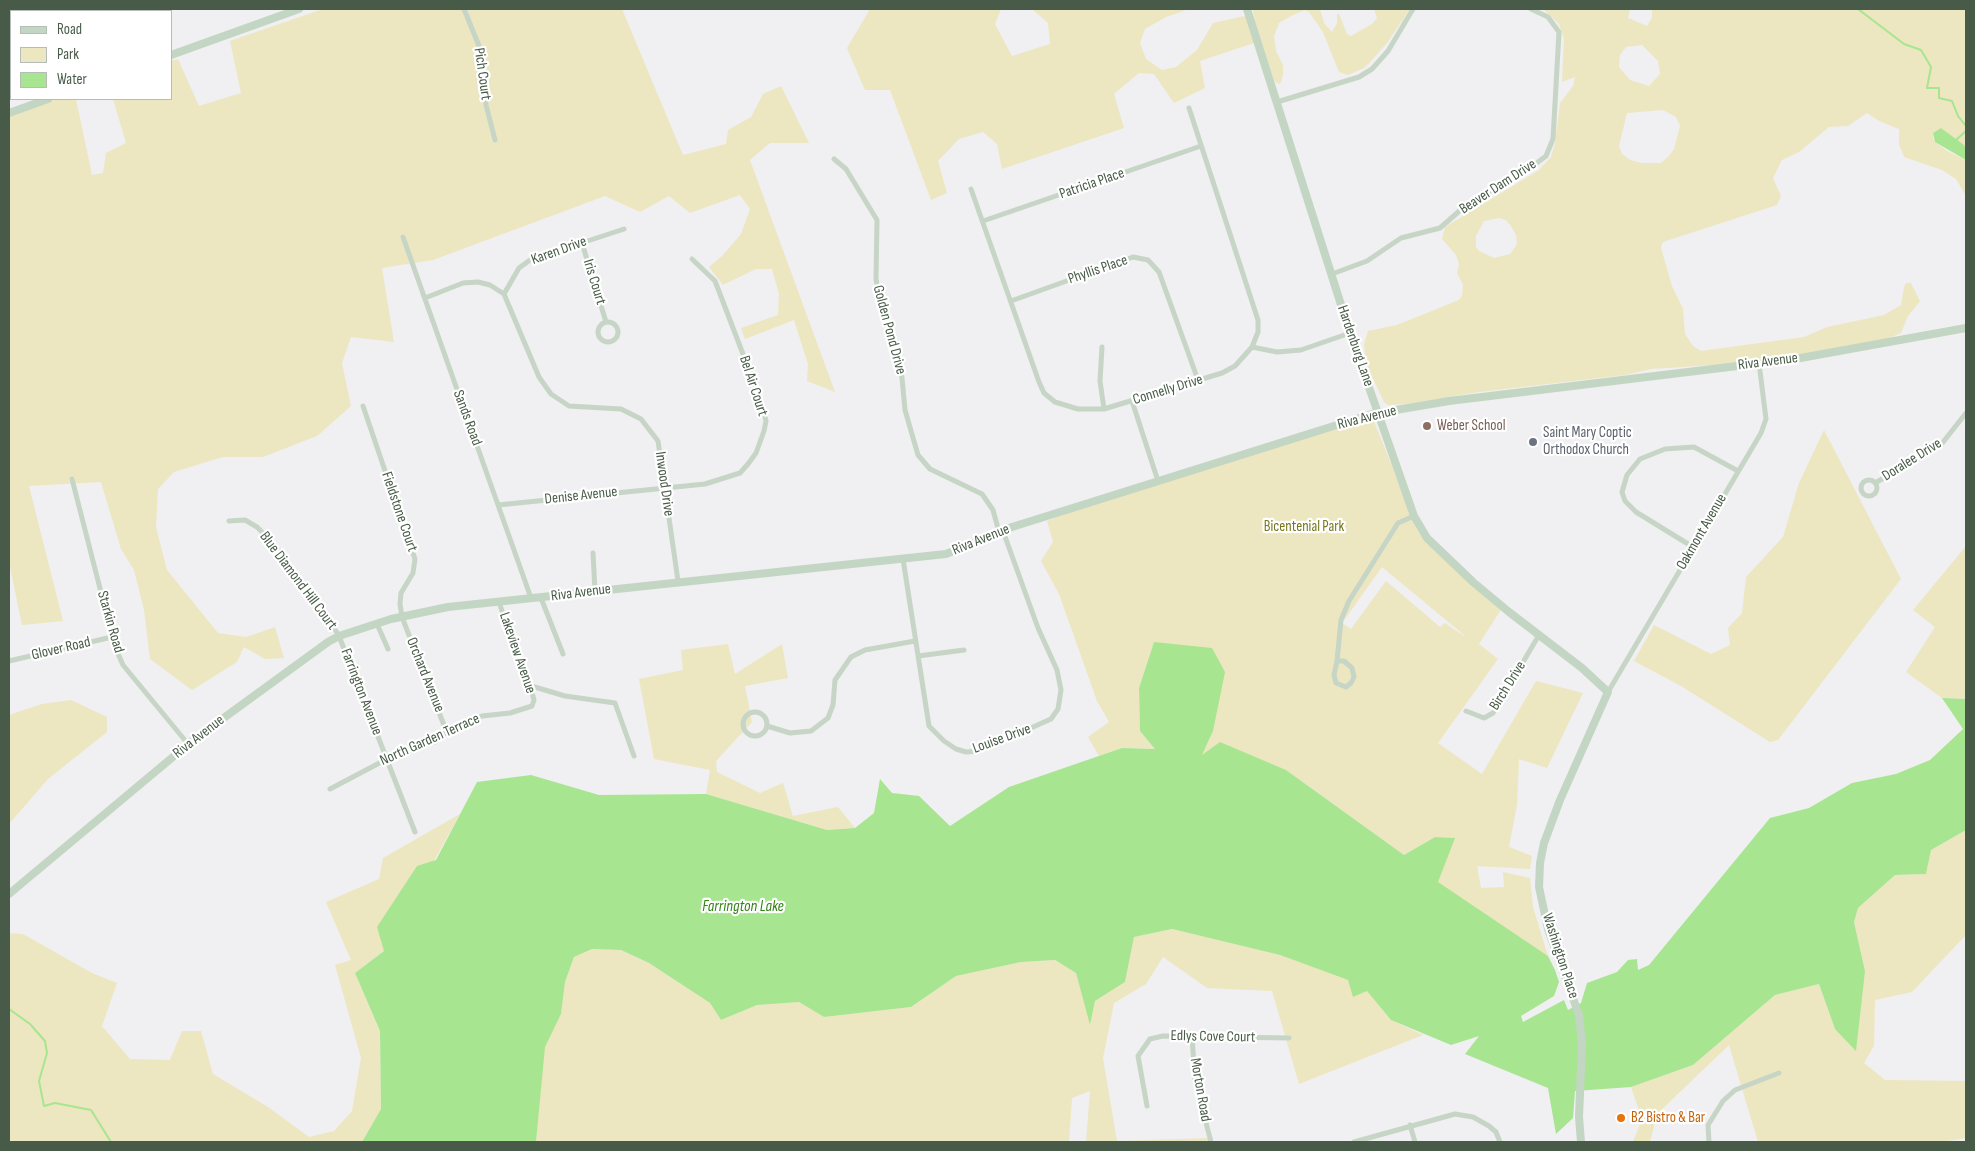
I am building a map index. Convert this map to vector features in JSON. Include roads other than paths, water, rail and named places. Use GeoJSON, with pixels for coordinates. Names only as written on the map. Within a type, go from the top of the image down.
{"type":"FeatureCollection","features":[{"type":"Feature","properties":{"kind":"street"},"geometry":{"type":"LineString","coordinates":[[172,55],[298,9]]}},
{"type":"Feature","properties":{"kind":"street","name":"Pich Court"},"geometry":{"type":"LineString","coordinates":[[464,9],[479,46],[486,105],[495,140]]}},
{"type":"Feature","properties":{"kind":"street","name":"Hardenburg Lane"},"geometry":{"type":"LineString","coordinates":[[1247,9],[1350,333],[1414,516],[1427,538],[1439,550],[1509,612],[1582,668],[1608,692]]}},
{"type":"Feature","properties":{"kind":"street"},"geometry":{"type":"LineString","coordinates":[[1277,102],[1359,77],[1372,69],[1388,50],[1412,9]]}},
{"type":"Feature","properties":{"kind":"street","name":"Beaver Dam Drive"},"geometry":{"type":"LineString","coordinates":[[1332,274],[1367,261],[1401,238],[1440,228],[1465,206],[1534,166],[1546,156],[1553,139],[1559,32],[1548,17],[1531,9]]}},
{"type":"Feature","properties":{"kind":"street"},"geometry":{"type":"LineString","coordinates":[[9,113],[45,100]]}},
{"type":"Feature","properties":{"kind":"street"},"geometry":{"type":"LineString","coordinates":[[1188,108],[1258,320],[1258,332],[1252,348],[1277,352],[1301,350],[1350,333]]}},
{"type":"Feature","properties":{"kind":"street","name":"Patricia Place"},"geometry":{"type":"LineString","coordinates":[[983,222],[1201,146]]}},
{"type":"Feature","properties":{"kind":"street","name":"Golden Pond Drive"},"geometry":{"type":"LineString","coordinates":[[834,159],[846,169],[877,220],[876,279],[880,302],[898,355],[905,410],[918,455],[930,469],[982,494],[993,510],[1001,532]]}},
{"type":"Feature","properties":{"kind":"street","name":"Connelly Drive"},"geometry":{"type":"LineString","coordinates":[[971,189],[1044,393],[1055,402],[1078,409],[1104,409],[1222,373],[1234,366],[1252,348]]}},
{"type":"Feature","properties":{"kind":"street","name":"Karen Drive"},"geometry":{"type":"LineString","coordinates":[[504,294],[519,268],[530,260],[624,228]]}},
{"type":"Feature","properties":{"kind":"street","name":"Sands Road"},"geometry":{"type":"LineString","coordinates":[[403,237],[531,598]]}},
{"type":"Feature","properties":{"kind":"street","name":"Iris Court"},"geometry":{"type":"LineString","coordinates":[[582,243],[606,322]]}},
{"type":"Feature","properties":{"kind":"street","name":"Phyllis Place"},"geometry":{"type":"LineString","coordinates":[[1011,301],[1133,257],[1148,260],[1159,272],[1198,380]]}},
{"type":"Feature","properties":{"kind":"street","name":"Bel Air Court"},"geometry":{"type":"LineString","coordinates":[[664,488],[705,484],[740,473],[756,453],[761,442],[766,420],[761,401],[715,281],[692,259]]}},
{"type":"Feature","properties":{"kind":"street"},"geometry":{"type":"LineString","coordinates":[[424,298],[463,283],[478,282],[490,285],[504,294]]}},
{"type":"Feature","properties":{"kind":"street","name":"Inwood Drive"},"geometry":{"type":"LineString","coordinates":[[504,294],[539,377],[551,394],[569,406],[621,409],[641,419],[658,441],[678,581]]}},
{"type":"Feature","properties":{"kind":"street","name":"Riva Avenue"},"geometry":{"type":"LineString","coordinates":[[9,894],[188,744],[338,636],[377,624],[448,607],[541,598],[678,581],[946,554],[1001,532],[1378,413],[1457,400],[1759,363],[1966,328]]}},
{"type":"Feature","properties":{"kind":"street"},"geometry":{"type":"LineString","coordinates":[[1102,348],[1100,381],[1104,409]]}},
{"type":"Feature","properties":{"kind":"street","name":"Oakmont Avenue"},"geometry":{"type":"LineString","coordinates":[[1608,692],[1761,433],[1766,419],[1759,363]]}},
{"type":"Feature","properties":{"kind":"street"},"geometry":{"type":"LineString","coordinates":[[1132,401],[1158,481]]}},
{"type":"Feature","properties":{"kind":"street","name":"Fieldstone Court"},"geometry":{"type":"LineString","coordinates":[[363,406],[415,560],[413,573],[402,593],[400,604],[402,617]]}},
{"type":"Feature","properties":{"kind":"street","name":"Doralee Drive"},"geometry":{"type":"LineString","coordinates":[[1875,483],[1940,446],[1966,413]]}},
{"type":"Feature","properties":{"kind":"street"},"geometry":{"type":"LineString","coordinates":[[1693,547],[1636,512],[1625,501],[1622,492],[1627,475],[1640,458],[1665,449],[1694,447],[1738,471]]}},
{"type":"Feature","properties":{"kind":"street","name":"Starkin Road"},"geometry":{"type":"LineString","coordinates":[[72,479],[112,637],[123,665],[188,744]]}},
{"type":"Feature","properties":{"kind":"street","name":"Denise Avenue"},"geometry":{"type":"LineString","coordinates":[[498,504],[664,488]]}},
{"type":"Feature","properties":{"kind":"street"},"geometry":{"type":"LineString","coordinates":[[1337,661],[1344,661],[1352,668],[1354,677],[1346,687],[1336,684],[1334,675],[1341,620],[1349,600],[1398,523],[1414,516]]}},
{"type":"Feature","properties":{"kind":"street","name":"Blue Diamond Hill Court"},"geometry":{"type":"LineString","coordinates":[[230,521],[245,520],[263,533],[328,618],[338,636]]}},
{"type":"Feature","properties":{"kind":"street","name":"Louise Drive"},"geometry":{"type":"LineString","coordinates":[[903,559],[929,726],[944,741],[956,749],[966,752],[979,751],[1012,738],[1051,719],[1058,709],[1060,690],[1057,670],[1038,628],[1001,532]]}},
{"type":"Feature","properties":{"kind":"street"},"geometry":{"type":"LineString","coordinates":[[593,553],[596,591]]}},
{"type":"Feature","properties":{"kind":"street"},"geometry":{"type":"LineString","coordinates":[[541,598],[563,654]]}},
{"type":"Feature","properties":{"kind":"street","name":"Lakeview Avenue"},"geometry":{"type":"LineString","coordinates":[[500,602],[531,689],[533,704]]}},
{"type":"Feature","properties":{"kind":"street","name":"Orchard Avenue"},"geometry":{"type":"LineString","coordinates":[[402,617],[447,733]]}},
{"type":"Feature","properties":{"kind":"street"},"geometry":{"type":"LineString","coordinates":[[377,624],[388,648]]}},
{"type":"Feature","properties":{"kind":"street","name":"Birch Drive"},"geometry":{"type":"LineString","coordinates":[[1466,711],[1484,718],[1493,713],[1539,635]]}},
{"type":"Feature","properties":{"kind":"street","name":"Farrington Avenue"},"geometry":{"type":"LineString","coordinates":[[338,636],[415,832]]}},
{"type":"Feature","properties":{"kind":"street","name":"Glover Road"},"geometry":{"type":"LineString","coordinates":[[9,661],[112,637]]}},
{"type":"Feature","properties":{"kind":"street"},"geometry":{"type":"LineString","coordinates":[[767,726],[790,733],[811,731],[828,718],[833,705],[835,680],[850,657],[865,650],[915,641]]}},
{"type":"Feature","properties":{"kind":"street"},"geometry":{"type":"LineString","coordinates":[[918,656],[964,650]]}},
{"type":"Feature","properties":{"kind":"street"},"geometry":{"type":"LineString","coordinates":[[528,685],[565,696],[615,703],[634,756]]}},
{"type":"Feature","properties":{"kind":"street","name":"Washington Place"},"geometry":{"type":"LineString","coordinates":[[1581,1142],[1579,1117],[1582,1044],[1579,1015],[1548,929],[1539,887],[1540,861],[1544,843],[1560,800],[1608,692]]}},
{"type":"Feature","properties":{"kind":"street","name":"North Garden Terrace"},"geometry":{"type":"LineString","coordinates":[[330,789],[387,758],[435,742],[450,729],[482,716],[510,713],[530,708],[533,704]]}},
{"type":"Feature","properties":{"kind":"street"},"geometry":{"type":"LineString","coordinates":[[758,712],[764,716],[767,726],[762,733],[752,736],[745,732],[743,721],[747,714],[758,712]]}},
{"type":"Feature","properties":{"kind":"street","name":"Edlys Cove Court"},"geometry":{"type":"LineString","coordinates":[[1147,1106],[1138,1056],[1150,1039],[1163,1036],[1288,1038]]}},
{"type":"Feature","properties":{"kind":"street","name":"Morton Road"},"geometry":{"type":"LineString","coordinates":[[1192,1036],[1195,1080],[1211,1142]]}},
{"type":"Feature","properties":{"kind":"street"},"geometry":{"type":"LineString","coordinates":[[1709,1142],[1708,1125],[1724,1100],[1735,1090],[1779,1073]]}},
{"type":"Feature","properties":{"kind":"street"},"geometry":{"type":"LineString","coordinates":[[1354,1142],[1455,1114],[1473,1117],[1489,1126],[1496,1132],[1500,1142]]}},
{"type":"Feature","properties":{"kind":"street"},"geometry":{"type":"LineString","coordinates":[[1410,1125],[1415,1142]]}},
{"type":"Feature","properties":{"kind":"water"},"geometry":{"type":"Polygon","coordinates":[[[1941,128],[1964,145],[1966,160],[1935,142],[1933,133],[1941,128]]]}},
{"type":"Feature","properties":{"kind":"water","name":"Farrington Lake"},"geometry":{"type":"Polygon","coordinates":[[[1154,642],[1212,648],[1225,672],[1213,731],[1202,755],[1220,742],[1286,770],[1404,855],[1435,837],[1455,838],[1438,882],[1548,956],[1555,970],[1559,982],[1554,996],[1521,1016],[1523,1022],[1564,1000],[1568,1010],[1581,1003],[1587,983],[1617,972],[1628,960],[1637,959],[1638,970],[1649,965],[1770,818],[1809,808],[1852,783],[1896,774],[1930,760],[1963,729],[1942,698],[1966,699],[1966,830],[1931,850],[1926,874],[1895,875],[1858,908],[1854,922],[1865,971],[1856,1051],[1835,1029],[1819,984],[1775,995],[1693,1065],[1631,1087],[1575,1091],[1573,1118],[1556,1134],[1548,1088],[1465,1054],[1479,1036],[1451,1045],[1391,1020],[1367,991],[1353,997],[1348,980],[1280,955],[1172,929],[1134,937],[1125,982],[1095,1001],[1090,1025],[1076,973],[1055,960],[1021,962],[956,976],[911,1007],[824,1017],[799,1002],[757,1005],[721,1020],[710,1003],[649,963],[621,950],[592,949],[574,957],[565,982],[561,1014],[545,1047],[536,1142],[362,1142],[381,1109],[380,1031],[355,973],[384,951],[377,927],[417,866],[436,860],[477,782],[531,775],[599,795],[706,794],[827,830],[855,828],[874,813],[880,779],[892,793],[919,796],[950,826],[1009,787],[1122,748],[1155,749],[1140,731],[1139,688],[1154,642]]]}},
{"type":"Feature","properties":{"kind":"waterway"},"geometry":{"type":"LineString","coordinates":[[1858,9],[1904,44],[1921,50],[1931,67],[1927,88],[1939,88],[1939,98],[1952,101],[1958,116],[1966,126]]}},
{"type":"Feature","properties":{"kind":"waterway"},"geometry":{"type":"LineString","coordinates":[[1956,140],[1966,131]]}},
{"type":"Feature","properties":{"kind":"waterway"},"geometry":{"type":"LineString","coordinates":[[9,1009],[30,1024],[45,1041],[47,1053],[39,1081],[44,1106],[55,1103],[91,1110],[111,1142]]}},
{"type":"Feature","properties":{"kind":"place","name":"Weber School"},"geometry":{"type":"Point","coordinates":[1427,426]}},
{"type":"Feature","properties":{"kind":"place","name":"Saint Mary Coptic Orthodox Church"},"geometry":{"type":"Point","coordinates":[1533,442]}},
{"type":"Feature","properties":{"kind":"place","name":"B2 Bistro & Bar"},"geometry":{"type":"Point","coordinates":[1621,1118]}},
{"type":"Feature","properties":{"kind":"park label","name":"Bicentenial Park"},"geometry":{"type":"Point","coordinates":[1304,527]}}]}
